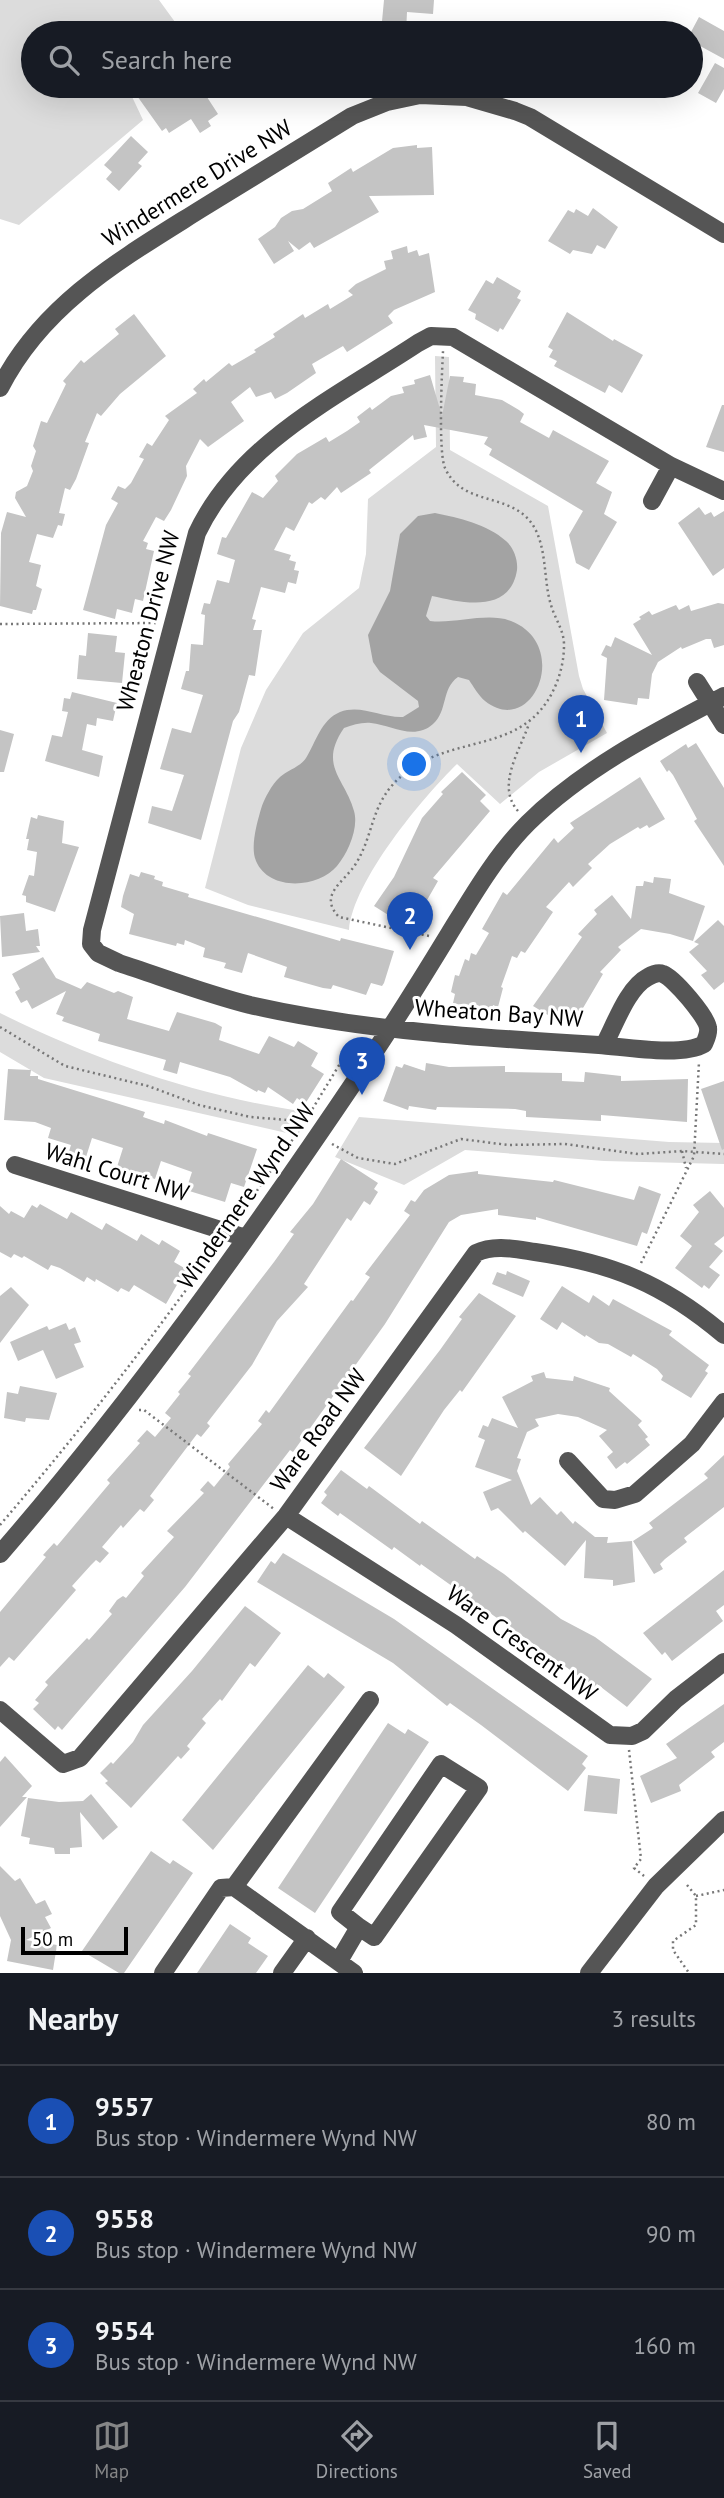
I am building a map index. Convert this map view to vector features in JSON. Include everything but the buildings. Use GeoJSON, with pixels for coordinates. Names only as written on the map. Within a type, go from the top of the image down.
{"type":"FeatureCollection","features":[{"type":"Feature","properties":{"kind":"street","name":"Windermere Drive NW"},"geometry":{"type":"LineString","coordinates":[[0,388],[14,360],[43,325],[99,272],[352,116],[387,102],[406,98]]}},
{"type":"Feature","properties":{"kind":"street","name":"Windermere Drive NW"},"geometry":{"type":"LineString","coordinates":[[470,98],[530,117],[724,234]]}},
{"type":"Feature","properties":{"kind":"street","name":"Wheaton Drive NW"},"geometry":{"type":"LineString","coordinates":[[391,1028],[247,1004],[118,962],[98,953],[91,944],[95,917],[171,623],[197,533],[216,498],[240,467],[281,434],[418,343],[431,336],[453,337]]}},
{"type":"Feature","properties":{"kind":"street"},"geometry":{"type":"LineString","coordinates":[[453,337],[671,466],[724,491]]}},
{"type":"Feature","properties":{"kind":"street"},"geometry":{"type":"LineString","coordinates":[[652,501],[671,466]]}},
{"type":"Feature","properties":{"kind":"street"},"geometry":{"type":"LineString","coordinates":[[697,682],[717,699],[724,725]]}},
{"type":"Feature","properties":{"kind":"street","name":"Windermere Wynd NW"},"geometry":{"type":"LineString","coordinates":[[0,1553],[120,1409],[237,1235],[318,1136],[391,1028],[490,868],[528,823],[558,796],[619,753],[717,699]]}},
{"type":"Feature","properties":{"kind":"street","name":"Wheaton Bay NW"},"geometry":{"type":"LineString","coordinates":[[391,1028],[469,1037],[604,1045],[696,1049],[708,1036],[705,1018],[672,979],[662,973],[653,974],[638,985],[604,1045]]}},
{"type":"Feature","properties":{"kind":"street","name":"Wahl Court NW"},"geometry":{"type":"LineString","coordinates":[[15,1165],[237,1235]]}},
{"type":"Feature","properties":{"kind":"street","name":"Ware Road NW"},"geometry":{"type":"LineString","coordinates":[[0,1710],[52,1758],[63,1764],[80,1758],[286,1516],[476,1253],[498,1248],[541,1253],[601,1265],[635,1276],[683,1302],[724,1335]]}},
{"type":"Feature","properties":{"kind":"street"},"geometry":{"type":"LineString","coordinates":[[568,1461],[603,1499],[624,1499],[671,1465],[692,1444],[724,1402]]}},
{"type":"Feature","properties":{"kind":"street","name":"Ware Crescent NW"},"geometry":{"type":"LineString","coordinates":[[286,1516],[456,1625],[610,1735],[632,1736]]}},
{"type":"Feature","properties":{"kind":"street"},"geometry":{"type":"LineString","coordinates":[[632,1736],[643,1731],[676,1699],[724,1662]]}},
{"type":"Feature","properties":{"kind":"street"},"geometry":{"type":"LineString","coordinates":[[234,1887],[370,1700]]}},
{"type":"Feature","properties":{"kind":"street"},"geometry":{"type":"LineString","coordinates":[[441,1764],[479,1788],[374,1937],[359,1927],[340,1912],[441,1764]]}},
{"type":"Feature","properties":{"kind":"street"},"geometry":{"type":"LineString","coordinates":[[589,1973],[656,1886],[724,1820]]}},
{"type":"Feature","properties":{"kind":"street"},"geometry":{"type":"LineString","coordinates":[[163,1973],[210,1900],[221,1888],[234,1887],[354,1973]]}},
{"type":"Feature","properties":{"kind":"street"},"geometry":{"type":"LineString","coordinates":[[339,1961],[359,1927]]}},
{"type":"Feature","properties":{"kind":"street"},"geometry":{"type":"LineString","coordinates":[[282,1973],[307,1938]]}},
{"type":"Feature","properties":{"kind":"path"},"geometry":{"type":"LineString","coordinates":[[453,337],[442,351],[444,467],[464,491],[517,510],[531,522],[538,535],[550,603],[562,628],[562,669],[553,692],[529,724],[507,789],[509,801],[528,823]]}},
{"type":"Feature","properties":{"kind":"path"},"geometry":{"type":"LineString","coordinates":[[0,624],[171,623]]}},
{"type":"Feature","properties":{"kind":"path"},"geometry":{"type":"LineString","coordinates":[[446,939],[344,919],[332,907],[331,894],[358,859],[373,813],[382,797],[405,773],[446,751],[513,733],[529,724]]}},
{"type":"Feature","properties":{"kind":"path"},"geometry":{"type":"LineString","coordinates":[[0,1027],[65,1066],[148,1086],[199,1105],[302,1126],[358,1158],[382,1163],[410,1160],[461,1139],[508,1144],[565,1144],[638,1154],[681,1151],[724,1154]]}},
{"type":"Feature","properties":{"kind":"path"},"geometry":{"type":"LineString","coordinates":[[0,1524],[57,1458],[150,1339],[237,1235],[352,1044]]}},
{"type":"Feature","properties":{"kind":"path"},"geometry":{"type":"LineString","coordinates":[[635,1276],[695,1151],[699,1062],[696,1049]]}},
{"type":"Feature","properties":{"kind":"path"},"geometry":{"type":"LineString","coordinates":[[681,1151],[686,1168]]}},
{"type":"Feature","properties":{"kind":"path"},"geometry":{"type":"LineString","coordinates":[[120,1409],[144,1410],[268,1506],[286,1516]]}},
{"type":"Feature","properties":{"kind":"path"},"geometry":{"type":"LineString","coordinates":[[632,1736],[628,1756],[641,1859],[634,1868],[656,1886]]}},
{"type":"Feature","properties":{"kind":"path"},"geometry":{"type":"LineString","coordinates":[[687,1885],[695,1896],[695,1925],[673,1941],[673,1950],[689,1973]]}},
{"type":"Feature","properties":{"kind":"path"},"geometry":{"type":"LineString","coordinates":[[695,1896],[724,1890]]}},
{"type":"Feature","properties":{"kind":"shaded area"},"geometry":{"type":"Polygon","coordinates":[[[0,0],[159,0],[174,21],[21,21],[21,98],[133,98],[143,120],[19,225],[0,219],[0,0]]]}},
{"type":"Feature","properties":{"kind":"shaded area"},"geometry":{"type":"Polygon","coordinates":[[[435,356],[449,357],[450,450],[548,506],[579,676],[583,689],[607,733],[539,772],[500,804],[457,764],[391,841],[363,888],[353,910],[349,930],[248,905],[205,888],[241,748],[266,690],[303,633],[359,588],[366,554],[368,499],[436,447],[435,356]]]}},
{"type":"Feature","properties":{"kind":"shaded area"},"geometry":{"type":"Polygon","coordinates":[[[435,513],[472,523],[498,535],[513,551],[517,570],[513,584],[505,594],[484,602],[457,601],[432,596],[426,616],[430,621],[492,618],[511,621],[529,633],[539,649],[542,667],[539,684],[530,699],[518,708],[502,709],[485,701],[469,680],[458,677],[449,688],[438,719],[426,729],[410,732],[368,723],[344,728],[333,752],[333,762],[354,811],[355,825],[349,847],[337,866],[319,879],[295,883],[272,878],[262,871],[254,855],[255,835],[262,805],[277,780],[306,758],[328,720],[348,710],[403,717],[419,707],[418,701],[380,672],[373,662],[368,635],[390,591],[400,534],[418,516],[435,513]]]}},
{"type":"Feature","properties":{"kind":"shaded area"},"geometry":{"type":"Polygon","coordinates":[[[0,1013],[74,1047],[150,1075],[228,1097],[307,1112],[291,1134],[44,1078],[0,1052],[0,1013]]]}},
{"type":"Feature","properties":{"kind":"shaded area"},"geometry":{"type":"Polygon","coordinates":[[[359,1117],[669,1142],[724,1143],[724,1164],[604,1161],[465,1150],[404,1185],[335,1157],[359,1117]]]}},
{"type":"Feature","properties":{"kind":"place","name":"9557"},"geometry":{"type":"Point","coordinates":[581,753]}},
{"type":"Feature","properties":{"kind":"place","name":"9558"},"geometry":{"type":"Point","coordinates":[410,950]}},
{"type":"Feature","properties":{"kind":"place","name":"9554"},"geometry":{"type":"Point","coordinates":[362,1095]}}]}
